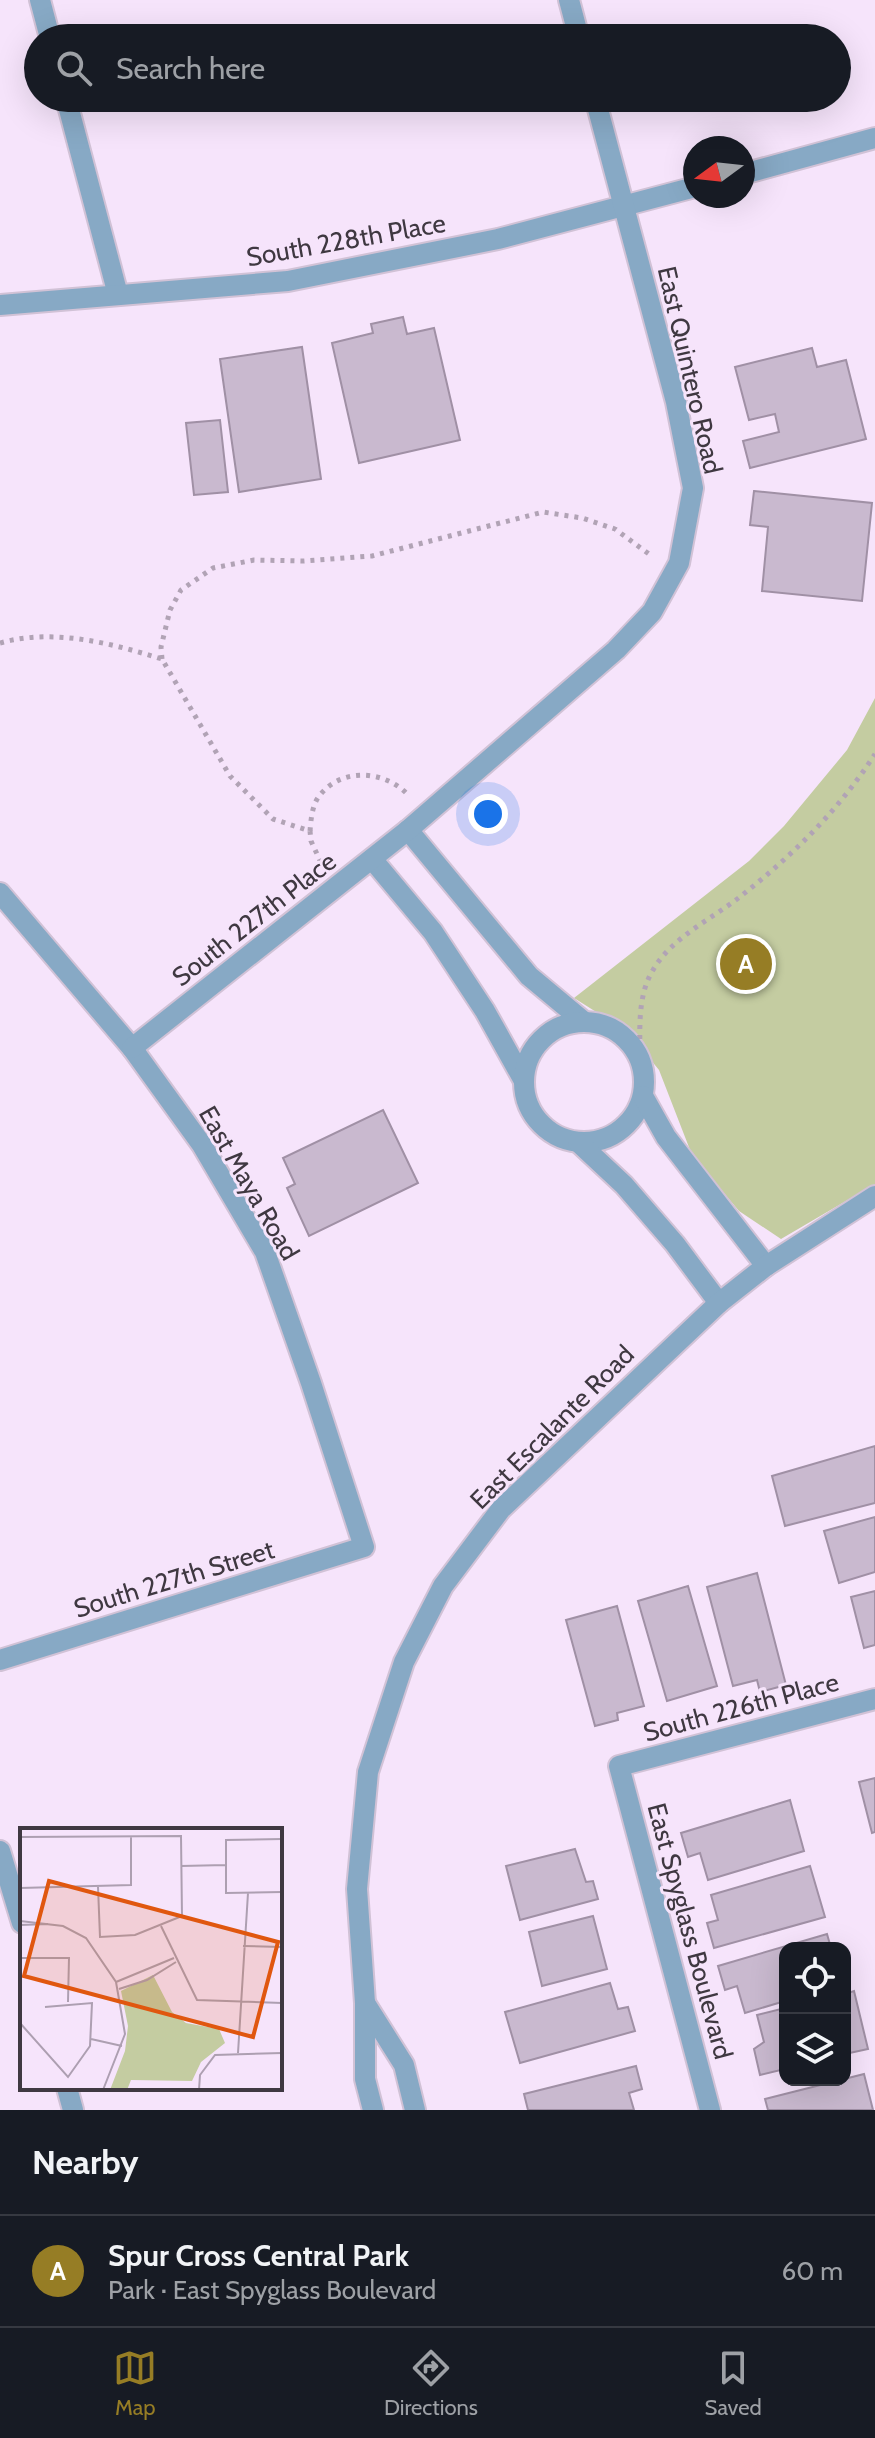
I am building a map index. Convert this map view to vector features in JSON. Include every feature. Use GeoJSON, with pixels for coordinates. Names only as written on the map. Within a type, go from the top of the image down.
{"type":"FeatureCollection","features":[{"type":"Feature","properties":{"kind":"street"},"geometry":{"type":"LineString","coordinates":[[40,0],[46,24]]}},
{"type":"Feature","properties":{"kind":"street"},"geometry":{"type":"LineString","coordinates":[[569,0],[575,24]]}},
{"type":"Feature","properties":{"kind":"street"},"geometry":{"type":"LineString","coordinates":[[70,112],[118,295]]}},
{"type":"Feature","properties":{"kind":"street","name":"East Quintero Road"},"geometry":{"type":"LineString","coordinates":[[408,830],[616,650],[652,612],[679,563],[693,488],[676,402],[599,112]]}},
{"type":"Feature","properties":{"kind":"street"},"geometry":{"type":"LineString","coordinates":[[755,171],[875,138]]}},
{"type":"Feature","properties":{"kind":"street","name":"South 228th Place"},"geometry":{"type":"LineString","coordinates":[[0,305],[288,281],[498,239],[683,190]]}},
{"type":"Feature","properties":{"kind":"street"},"geometry":{"type":"LineString","coordinates":[[408,830],[529,976],[583,1021]]}},
{"type":"Feature","properties":{"kind":"street","name":"South 227th Place"},"geometry":{"type":"LineString","coordinates":[[132,1048],[408,830]]}},
{"type":"Feature","properties":{"kind":"street"},"geometry":{"type":"LineString","coordinates":[[372,859],[433,932],[485,1011],[524,1081]]}},
{"type":"Feature","properties":{"kind":"street","name":"East Maya Road"},"geometry":{"type":"LineString","coordinates":[[0,893],[132,1048],[202,1145],[265,1252],[364,1547]]}},
{"type":"Feature","properties":{"kind":"street"},"geometry":{"type":"LineString","coordinates":[[583,1021],[617,1031],[640,1059],[644,1077],[643,1096],[636,1112],[626,1126],[595,1142],[578,1142],[552,1133],[533,1115],[526,1099],[524,1081],[527,1062],[535,1046],[548,1033],[564,1024],[583,1021]]}},
{"type":"Feature","properties":{"kind":"street"},"geometry":{"type":"LineString","coordinates":[[643,1096],[666,1137],[766,1266]]}},
{"type":"Feature","properties":{"kind":"street"},"geometry":{"type":"LineString","coordinates":[[578,1142],[624,1185],[675,1244],[719,1303]]}},
{"type":"Feature","properties":{"kind":"street","name":"East Escalante Road"},"geometry":{"type":"LineString","coordinates":[[373,2110],[365,2079],[365,2003],[357,1889],[368,1772],[404,1662],[443,1586],[501,1509],[719,1303],[766,1266],[875,1196]]}},
{"type":"Feature","properties":{"kind":"street","name":"South 227th Street"},"geometry":{"type":"LineString","coordinates":[[0,1660],[364,1547]]}},
{"type":"Feature","properties":{"kind":"street","name":"South 226th Place"},"geometry":{"type":"LineString","coordinates":[[619,1766],[875,1699]]}},
{"type":"Feature","properties":{"kind":"street","name":"East Spyglass Boulevard"},"geometry":{"type":"LineString","coordinates":[[619,1766],[710,2110]]}},
{"type":"Feature","properties":{"kind":"street"},"geometry":{"type":"LineString","coordinates":[[0,1851],[20,1916]]}},
{"type":"Feature","properties":{"kind":"street","name":"East Escalante Road"},"geometry":{"type":"LineString","coordinates":[[365,2003],[404,2065],[415,2110]]}},
{"type":"Feature","properties":{"kind":"street"},"geometry":{"type":"LineString","coordinates":[[68,2090],[73,2110]]}},
{"type":"Feature","properties":{"kind":"path"},"geometry":{"type":"LineString","coordinates":[[310,831],[273,819],[230,776],[162,659],[161,647],[170,610],[181,590],[213,568],[254,560],[304,561],[372,556],[543,512],[582,518],[615,529],[675,570]]}},
{"type":"Feature","properties":{"kind":"path"},"geometry":{"type":"LineString","coordinates":[[0,643],[72,637],[124,647],[162,659]]}},
{"type":"Feature","properties":{"kind":"path"},"geometry":{"type":"LineString","coordinates":[[640,1059],[641,1002],[650,973],[659,960],[682,937],[741,896],[798,847],[835,808],[875,754]]}},
{"type":"Feature","properties":{"kind":"path"},"geometry":{"type":"LineString","coordinates":[[341,883],[318,859],[310,831],[319,796],[336,781],[361,774],[384,777],[402,788],[426,815]]}},
{"type":"Feature","properties":{"kind":"green space"},"geometry":{"type":"Polygon","coordinates":[[[875,698],[875,1184],[781,1239],[739,1211],[692,1155],[659,1070],[628,1032],[574,998],[749,861],[784,826],[847,750],[875,698]]]}},
{"type":"Feature","properties":{"kind":"building"},"geometry":{"type":"Polygon","coordinates":[[[403,317],[407,334],[434,328],[460,440],[359,463],[332,343],[373,333],[371,324],[403,317]]]}},
{"type":"Feature","properties":{"kind":"building"},"geometry":{"type":"Polygon","coordinates":[[[302,347],[321,479],[239,492],[220,359],[302,347]]]}},
{"type":"Feature","properties":{"kind":"building"},"geometry":{"type":"Polygon","coordinates":[[[812,348],[817,367],[846,360],[866,439],[750,468],[743,441],[779,432],[775,414],[749,420],[735,367],[812,348]]]}},
{"type":"Feature","properties":{"kind":"building"},"geometry":{"type":"Polygon","coordinates":[[[220,420],[228,492],[194,495],[186,423],[220,420]]]}},
{"type":"Feature","properties":{"kind":"building"},"geometry":{"type":"Polygon","coordinates":[[[754,491],[872,503],[862,601],[762,591],[768,527],[750,525],[754,491]]]}},
{"type":"Feature","properties":{"kind":"building"},"geometry":{"type":"Polygon","coordinates":[[[383,1110],[418,1183],[309,1236],[287,1188],[295,1184],[283,1158],[383,1110]]]}},
{"type":"Feature","properties":{"kind":"building"},"geometry":{"type":"Polygon","coordinates":[[[875,1446],[875,1503],[785,1526],[772,1476],[875,1446]]]}},
{"type":"Feature","properties":{"kind":"building"},"geometry":{"type":"Polygon","coordinates":[[[875,1517],[875,1572],[839,1583],[824,1531],[875,1517]]]}},
{"type":"Feature","properties":{"kind":"building"},"geometry":{"type":"Polygon","coordinates":[[[757,1573],[786,1685],[760,1692],[757,1680],[733,1686],[707,1587],[757,1573]]]}},
{"type":"Feature","properties":{"kind":"building"},"geometry":{"type":"Polygon","coordinates":[[[688,1586],[717,1686],[667,1701],[638,1601],[688,1586]]]}},
{"type":"Feature","properties":{"kind":"building"},"geometry":{"type":"Polygon","coordinates":[[[875,1591],[875,1645],[864,1648],[851,1597],[875,1591]]]}},
{"type":"Feature","properties":{"kind":"building"},"geometry":{"type":"Polygon","coordinates":[[[617,1606],[644,1706],[617,1713],[618,1720],[595,1726],[566,1620],[617,1606]]]}},
{"type":"Feature","properties":{"kind":"building"},"geometry":{"type":"Polygon","coordinates":[[[875,1778],[875,1832],[872,1833],[859,1782],[875,1778]]]}},
{"type":"Feature","properties":{"kind":"building"},"geometry":{"type":"Polygon","coordinates":[[[790,1800],[804,1851],[708,1880],[700,1853],[688,1857],[681,1833],[790,1800]]]}},
{"type":"Feature","properties":{"kind":"building"},"geometry":{"type":"Polygon","coordinates":[[[575,1849],[586,1882],[593,1881],[598,1899],[520,1920],[506,1866],[575,1849]]]}},
{"type":"Feature","properties":{"kind":"building"},"geometry":{"type":"Polygon","coordinates":[[[810,1866],[825,1917],[714,1948],[707,1923],[718,1920],[711,1895],[810,1866]]]}},
{"type":"Feature","properties":{"kind":"building"},"geometry":{"type":"Polygon","coordinates":[[[593,1916],[607,1969],[542,1986],[529,1932],[593,1916]]]}},
{"type":"Feature","properties":{"kind":"building"},"geometry":{"type":"Polygon","coordinates":[[[827,1934],[829,1942],[800,1942],[827,1934]]]}},
{"type":"Feature","properties":{"kind":"building"},"geometry":{"type":"Polygon","coordinates":[[[779,1948],[779,2003],[745,2013],[737,1986],[725,1990],[718,1966],[779,1948]]]}},
{"type":"Feature","properties":{"kind":"building"},"geometry":{"type":"Polygon","coordinates":[[[610,1983],[618,2009],[628,2007],[635,2031],[520,2063],[505,2012],[610,1983]]]}},
{"type":"Feature","properties":{"kind":"building"},"geometry":{"type":"Polygon","coordinates":[[[854,1991],[868,2049],[851,2053],[851,2014],[851,1992],[854,1991]]]}},
{"type":"Feature","properties":{"kind":"building"},"geometry":{"type":"Polygon","coordinates":[[[779,2010],[779,2070],[760,2075],[754,2049],[764,2042],[757,2015],[779,2010]]]}},
{"type":"Feature","properties":{"kind":"building"},"geometry":{"type":"Polygon","coordinates":[[[636,2066],[642,2089],[629,2093],[634,2110],[528,2110],[524,2094],[636,2066]]]}},
{"type":"Feature","properties":{"kind":"building"},"geometry":{"type":"Polygon","coordinates":[[[864,2074],[873,2110],[768,2110],[765,2099],[816,2086],[851,2086],[851,2077],[864,2074]]]}},
{"type":"Feature","properties":{"kind":"place","name":"Spur Cross Central Park"},"geometry":{"type":"Point","coordinates":[746,964]}}]}
